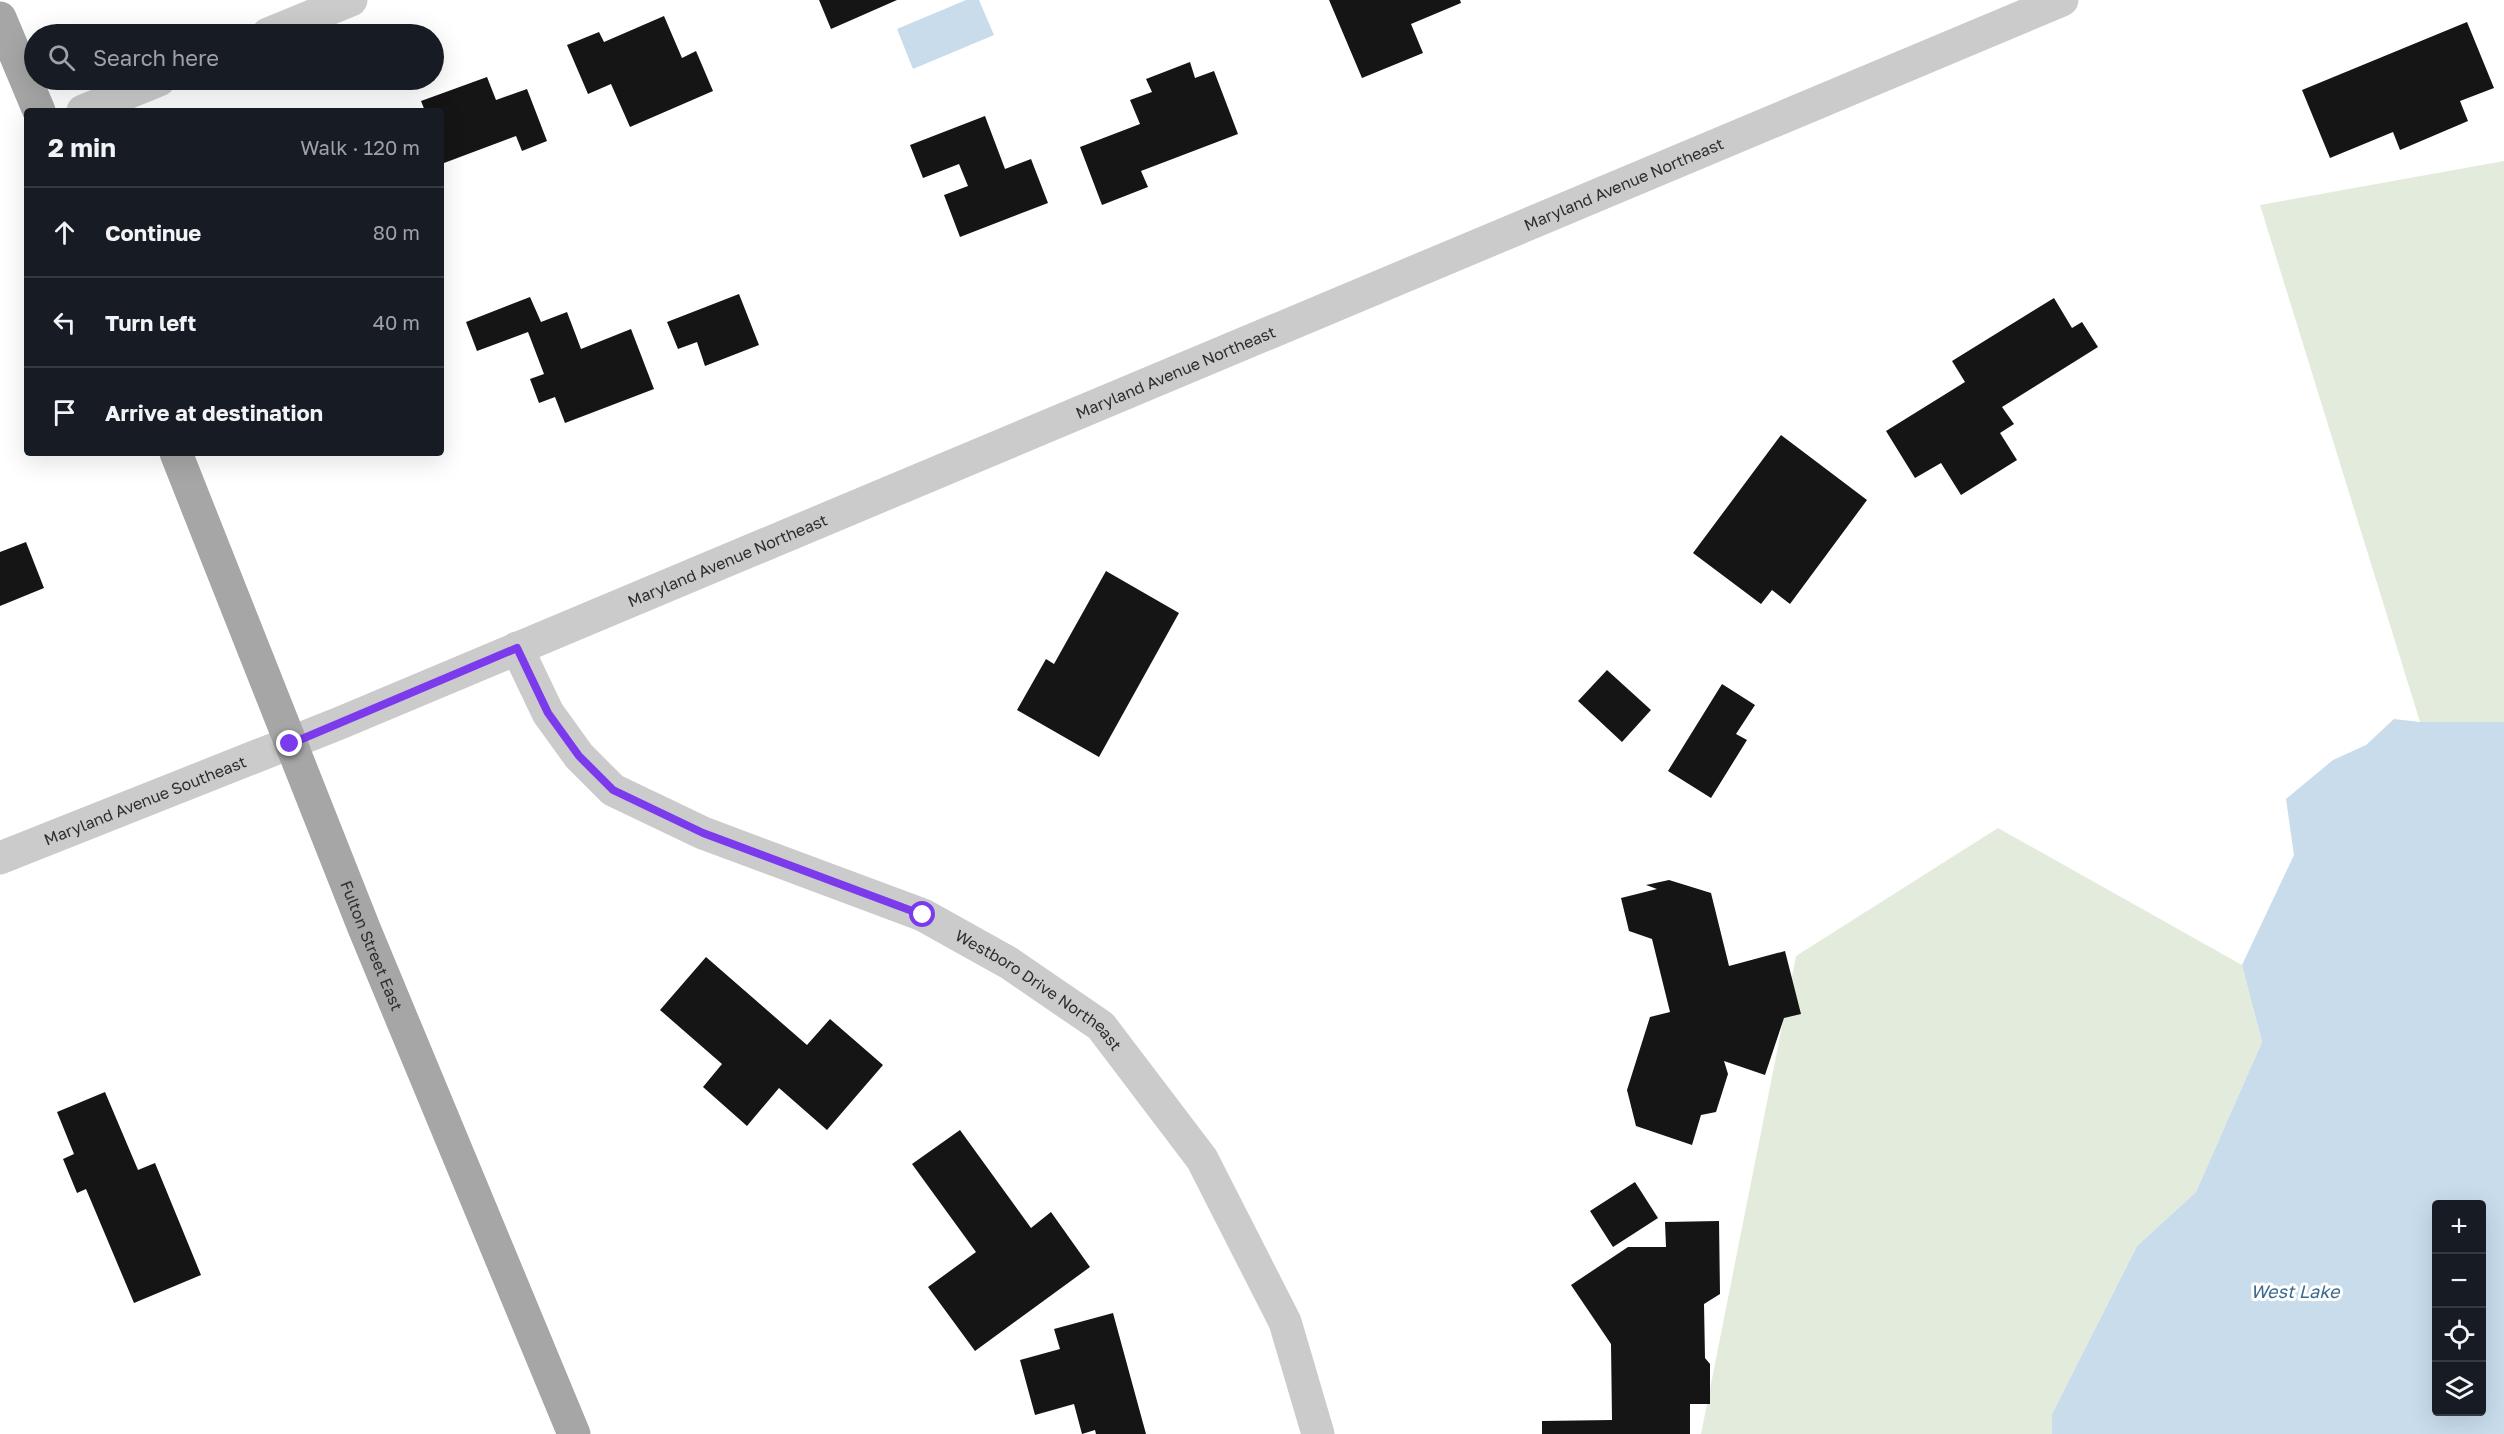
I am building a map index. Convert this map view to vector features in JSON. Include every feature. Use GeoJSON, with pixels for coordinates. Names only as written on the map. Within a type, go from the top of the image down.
{"type":"FeatureCollection","features":[{"type":"Feature","properties":{"kind":"main road"},"geometry":{"type":"LineString","coordinates":[[0,18],[24,75]]}},
{"type":"Feature","properties":{"kind":"main road"},"geometry":{"type":"LineString","coordinates":[[30,90],[38,108]]}},
{"type":"Feature","properties":{"kind":"main road","name":"Fulton Street East"},"geometry":{"type":"LineString","coordinates":[[177,456],[364,928],[574,1434]]}},
{"type":"Feature","properties":{"kind":"street"},"geometry":{"type":"LineString","coordinates":[[292,24],[351,0]]}},
{"type":"Feature","properties":{"kind":"street","name":"Maryland Avenue Northeast"},"geometry":{"type":"LineString","coordinates":[[290,744],[2062,0]]}},
{"type":"Feature","properties":{"kind":"street"},"geometry":{"type":"LineString","coordinates":[[90,108],[134,90]]}},
{"type":"Feature","properties":{"kind":"street","name":"Westboro Drive Northeast"},"geometry":{"type":"LineString","coordinates":[[517,648],[548,713],[579,756],[613,790],[703,833],[923,915],[1009,963],[1101,1026],[1202,1158],[1285,1322],[1318,1434]]}},
{"type":"Feature","properties":{"kind":"street","name":"Maryland Avenue Southeast"},"geometry":{"type":"LineString","coordinates":[[0,858],[290,744]]}},
{"type":"Feature","properties":{"kind":"green space"},"geometry":{"type":"Polygon","coordinates":[[[2504,161],[2504,722],[2420,722],[2260,205],[2504,161]]]}},
{"type":"Feature","properties":{"kind":"green space"},"geometry":{"type":"Polygon","coordinates":[[[1998,828],[2242,965],[2262,1042],[2196,1192],[2137,1246],[2052,1414],[2052,1434],[1701,1434],[1796,956],[1998,828]]]}},
{"type":"Feature","properties":{"kind":"water"},"geometry":{"type":"Polygon","coordinates":[[[966,0],[979,0],[994,35],[913,69],[897,29],[966,0]]]}},
{"type":"Feature","properties":{"kind":"water","name":"West Lake"},"geometry":{"type":"Polygon","coordinates":[[[2394,719],[2420,722],[2504,722],[2504,1434],[2052,1434],[2052,1414],[2137,1246],[2196,1192],[2262,1042],[2242,965],[2294,855],[2286,799],[2333,760],[2366,745],[2394,719]]]}},
{"type":"Feature","properties":{"kind":"building"},"geometry":{"type":"Polygon","coordinates":[[[819,0],[897,0],[831,29],[819,0]]]}},
{"type":"Feature","properties":{"kind":"building"},"geometry":{"type":"Polygon","coordinates":[[[1329,0],[1460,0],[1461,3],[1411,24],[1423,53],[1362,78],[1329,0]]]}},
{"type":"Feature","properties":{"kind":"building"},"geometry":{"type":"Polygon","coordinates":[[[664,16],[682,58],[696,51],[713,91],[630,127],[611,84],[588,94],[567,45],[599,32],[604,42],[664,16]]]}},
{"type":"Feature","properties":{"kind":"building"},"geometry":{"type":"Polygon","coordinates":[[[2467,22],[2494,88],[2460,101],[2468,121],[2400,150],[2393,132],[2330,158],[2302,90],[2467,22]]]}},
{"type":"Feature","properties":{"kind":"building"},"geometry":{"type":"Polygon","coordinates":[[[1190,62],[1195,78],[1214,71],[1238,134],[1141,171],[1148,187],[1102,205],[1080,147],[1140,124],[1130,100],[1152,92],[1146,79],[1190,62]]]}},
{"type":"Feature","properties":{"kind":"building"},"geometry":{"type":"Polygon","coordinates":[[[487,77],[496,100],[527,89],[547,141],[522,151],[516,136],[444,163],[444,108],[424,108],[421,101],[487,77]]]}},
{"type":"Feature","properties":{"kind":"building"},"geometry":{"type":"Polygon","coordinates":[[[985,116],[1005,169],[1031,159],[1048,203],[960,237],[944,195],[968,186],[959,164],[923,178],[910,145],[985,116]]]}},
{"type":"Feature","properties":{"kind":"building"},"geometry":{"type":"Polygon","coordinates":[[[739,294],[759,345],[705,366],[697,342],[678,349],[667,322],[739,294]]]}},
{"type":"Feature","properties":{"kind":"building"},"geometry":{"type":"Polygon","coordinates":[[[530,297],[541,322],[567,312],[581,349],[631,329],[654,389],[565,423],[555,397],[539,403],[530,379],[544,374],[528,332],[477,351],[466,322],[530,297]]]}},
{"type":"Feature","properties":{"kind":"building"},"geometry":{"type":"Polygon","coordinates":[[[2054,298],[2072,328],[2082,322],[2098,347],[2002,407],[2014,424],[2000,433],[2017,460],[1961,495],[1941,463],[1915,478],[1886,431],[1965,382],[1952,361],[2054,298]]]}},
{"type":"Feature","properties":{"kind":"building"},"geometry":{"type":"Polygon","coordinates":[[[1781,435],[1867,500],[1790,604],[1772,590],[1761,604],[1693,553],[1781,435]]]}},
{"type":"Feature","properties":{"kind":"building"},"geometry":{"type":"Polygon","coordinates":[[[26,542],[44,588],[0,606],[0,552],[26,542]]]}},
{"type":"Feature","properties":{"kind":"building"},"geometry":{"type":"Polygon","coordinates":[[[1106,571],[1179,613],[1099,757],[1017,710],[1046,659],[1054,664],[1106,571]]]}},
{"type":"Feature","properties":{"kind":"building"},"geometry":{"type":"Polygon","coordinates":[[[1607,670],[1651,710],[1622,742],[1578,701],[1607,670]]]}},
{"type":"Feature","properties":{"kind":"building"},"geometry":{"type":"Polygon","coordinates":[[[1722,684],[1755,705],[1736,734],[1747,740],[1711,798],[1668,771],[1722,684]]]}},
{"type":"Feature","properties":{"kind":"building"},"geometry":{"type":"Polygon","coordinates":[[[1669,880],[1711,893],[1729,966],[1785,951],[1801,1014],[1784,1018],[1765,1075],[1724,1061],[1728,1074],[1716,1112],[1701,1115],[1692,1145],[1636,1126],[1627,1090],[1650,1017],[1670,1012],[1652,939],[1629,931],[1621,898],[1657,889],[1646,885],[1669,880]]]}},
{"type":"Feature","properties":{"kind":"building"},"geometry":{"type":"Polygon","coordinates":[[[706,957],[807,1045],[830,1019],[883,1065],[827,1130],[779,1088],[747,1126],[703,1087],[722,1064],[660,1010],[706,957]]]}},
{"type":"Feature","properties":{"kind":"building"},"geometry":{"type":"Polygon","coordinates":[[[105,1092],[138,1170],[155,1163],[201,1275],[134,1303],[86,1189],[77,1193],[63,1159],[74,1154],[57,1112],[105,1092]]]}},
{"type":"Feature","properties":{"kind":"building"},"geometry":{"type":"Polygon","coordinates":[[[960,1130],[1031,1228],[1051,1212],[1090,1267],[975,1351],[928,1287],[976,1252],[912,1164],[960,1130]]]}},
{"type":"Feature","properties":{"kind":"building"},"geometry":{"type":"Polygon","coordinates":[[[1635,1182],[1658,1218],[1613,1247],[1590,1211],[1635,1182]]]}},
{"type":"Feature","properties":{"kind":"building"},"geometry":{"type":"Polygon","coordinates":[[[1719,1221],[1720,1294],[1704,1304],[1705,1358],[1710,1364],[1710,1404],[1690,1404],[1690,1434],[1542,1434],[1542,1421],[1612,1420],[1611,1344],[1571,1285],[1628,1247],[1666,1247],[1665,1222],[1719,1221]]]}},
{"type":"Feature","properties":{"kind":"building"},"geometry":{"type":"Polygon","coordinates":[[[1113,1313],[1146,1434],[1096,1434],[1095,1430],[1082,1434],[1074,1404],[1035,1415],[1020,1360],[1060,1349],[1054,1329],[1113,1313]]]}},
{"type":"Feature","properties":{"kind":"route"},"geometry":{"type":"LineString","coordinates":[[290,744],[517,648],[548,713],[579,756],[613,790],[703,833],[923,915]]}}]}
